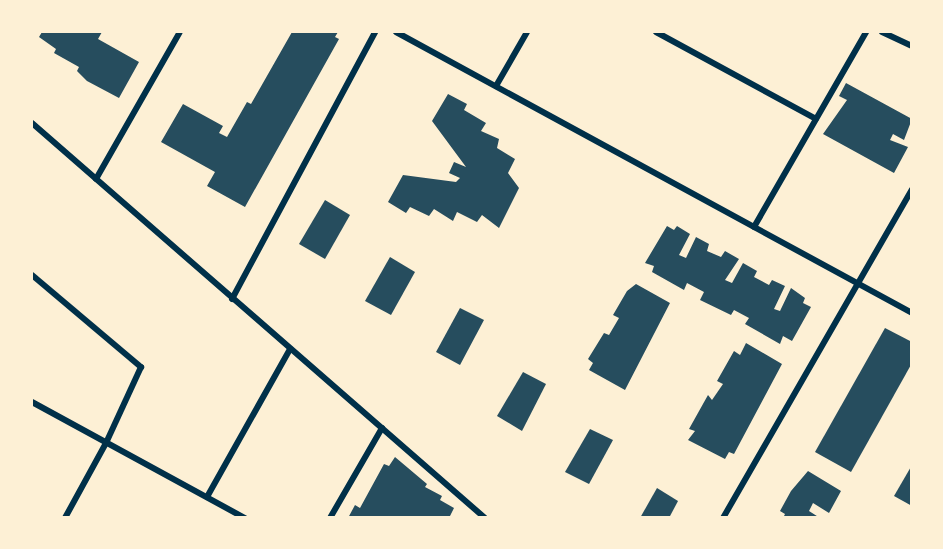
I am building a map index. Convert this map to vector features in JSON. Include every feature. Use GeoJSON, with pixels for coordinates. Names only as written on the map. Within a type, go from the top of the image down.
{"type":"FeatureCollection","features":[{"type":"Feature","properties":{"kind":"street"},"geometry":{"type":"LineString","coordinates":[[96,179],[180,32]]}},
{"type":"Feature","properties":{"kind":"street"},"geometry":{"type":"LineString","coordinates":[[232,299],[375,32]]}},
{"type":"Feature","properties":{"kind":"street"},"geometry":{"type":"LineString","coordinates":[[396,32],[912,313]]}},
{"type":"Feature","properties":{"kind":"street"},"geometry":{"type":"LineString","coordinates":[[496,86],[527,32]]}},
{"type":"Feature","properties":{"kind":"street"},"geometry":{"type":"LineString","coordinates":[[656,32],[816,119]]}},
{"type":"Feature","properties":{"kind":"street"},"geometry":{"type":"LineString","coordinates":[[754,227],[866,32]]}},
{"type":"Feature","properties":{"kind":"street"},"geometry":{"type":"LineString","coordinates":[[882,32],[912,46]]}},
{"type":"Feature","properties":{"kind":"street"},"geometry":{"type":"LineString","coordinates":[[32,123],[485,518]]}},
{"type":"Feature","properties":{"kind":"street"},"geometry":{"type":"LineString","coordinates":[[723,518],[859,285],[912,189]]}},
{"type":"Feature","properties":{"kind":"street"},"geometry":{"type":"LineString","coordinates":[[32,275],[141,367],[106,443],[65,518]]}},
{"type":"Feature","properties":{"kind":"street"},"geometry":{"type":"LineString","coordinates":[[207,497],[290,349]]}},
{"type":"Feature","properties":{"kind":"street"},"geometry":{"type":"LineString","coordinates":[[32,402],[245,518]]}},
{"type":"Feature","properties":{"kind":"street"},"geometry":{"type":"LineString","coordinates":[[330,518],[382,428]]}},
{"type":"Feature","properties":{"kind":"building"},"geometry":{"type":"Polygon","coordinates":[[[42,32],[102,32],[98,39],[139,62],[119,98],[87,81],[77,71],[79,67],[54,53],[56,49],[39,37],[42,32]]]}},
{"type":"Feature","properties":{"kind":"building"},"geometry":{"type":"Polygon","coordinates":[[[292,32],[338,32],[335,37],[339,39],[245,207],[207,186],[215,172],[161,142],[183,104],[223,126],[219,133],[227,137],[247,102],[251,104],[292,32]]]}},
{"type":"Feature","properties":{"kind":"building"},"geometry":{"type":"Polygon","coordinates":[[[846,83],[912,119],[904,140],[893,134],[890,140],[908,147],[894,173],[823,134],[847,100],[839,96],[846,83]]]}},
{"type":"Feature","properties":{"kind":"building"},"geometry":{"type":"Polygon","coordinates":[[[448,94],[467,104],[464,110],[486,123],[481,131],[499,139],[497,148],[515,159],[508,173],[519,188],[499,228],[482,215],[477,222],[457,212],[453,221],[434,209],[429,216],[410,207],[406,213],[388,202],[403,175],[456,182],[460,178],[449,173],[454,162],[466,167],[432,121],[448,94]]]}},
{"type":"Feature","properties":{"kind":"building"},"geometry":{"type":"Polygon","coordinates":[[[325,200],[350,215],[325,259],[299,244],[325,200]]]}},
{"type":"Feature","properties":{"kind":"building"},"geometry":{"type":"Polygon","coordinates":[[[667,226],[674,230],[677,226],[690,234],[679,255],[686,258],[696,237],[709,244],[707,251],[721,257],[725,251],[739,259],[725,280],[732,283],[743,263],[757,271],[754,277],[769,285],[772,280],[785,286],[774,309],[780,311],[791,288],[805,298],[803,303],[811,307],[792,341],[783,336],[780,344],[745,324],[749,318],[734,310],[731,315],[700,300],[704,292],[687,283],[684,290],[652,272],[654,266],[645,263],[667,226]]]}},
{"type":"Feature","properties":{"kind":"building"},"geometry":{"type":"Polygon","coordinates":[[[390,257],[415,272],[391,315],[365,301],[390,257]]]}},
{"type":"Feature","properties":{"kind":"building"},"geometry":{"type":"Polygon","coordinates":[[[636,284],[670,303],[625,390],[589,370],[593,363],[588,359],[604,333],[609,335],[619,318],[613,315],[627,291],[636,284]]]}},
{"type":"Feature","properties":{"kind":"building"},"geometry":{"type":"Polygon","coordinates":[[[460,308],[484,320],[460,365],[436,352],[460,308]]]}},
{"type":"Feature","properties":{"kind":"building"},"geometry":{"type":"Polygon","coordinates":[[[885,328],[912,342],[912,363],[851,472],[815,452],[885,328]]]}},
{"type":"Feature","properties":{"kind":"building"},"geometry":{"type":"Polygon","coordinates":[[[746,343],[782,364],[734,454],[729,452],[725,459],[688,440],[695,431],[689,429],[708,395],[712,400],[723,384],[717,381],[734,351],[740,355],[746,343]]]}},
{"type":"Feature","properties":{"kind":"building"},"geometry":{"type":"Polygon","coordinates":[[[523,372],[546,384],[522,431],[497,416],[523,372]]]}},
{"type":"Feature","properties":{"kind":"building"},"geometry":{"type":"Polygon","coordinates":[[[590,429],[613,440],[589,484],[565,472],[590,429]]]}},
{"type":"Feature","properties":{"kind":"building"},"geometry":{"type":"Polygon","coordinates":[[[395,457],[427,484],[425,487],[442,496],[440,500],[454,508],[449,518],[348,518],[355,505],[360,508],[384,464],[389,466],[395,457]]]}},
{"type":"Feature","properties":{"kind":"building"},"geometry":{"type":"Polygon","coordinates":[[[912,465],[912,506],[894,496],[912,465]]]}},
{"type":"Feature","properties":{"kind":"building"},"geometry":{"type":"Polygon","coordinates":[[[808,471],[841,491],[829,513],[813,503],[809,511],[820,518],[783,518],[785,514],[780,511],[791,491],[808,471]]]}},
{"type":"Feature","properties":{"kind":"building"},"geometry":{"type":"Polygon","coordinates":[[[657,488],[678,501],[669,518],[640,518],[657,488]]]}}]}
